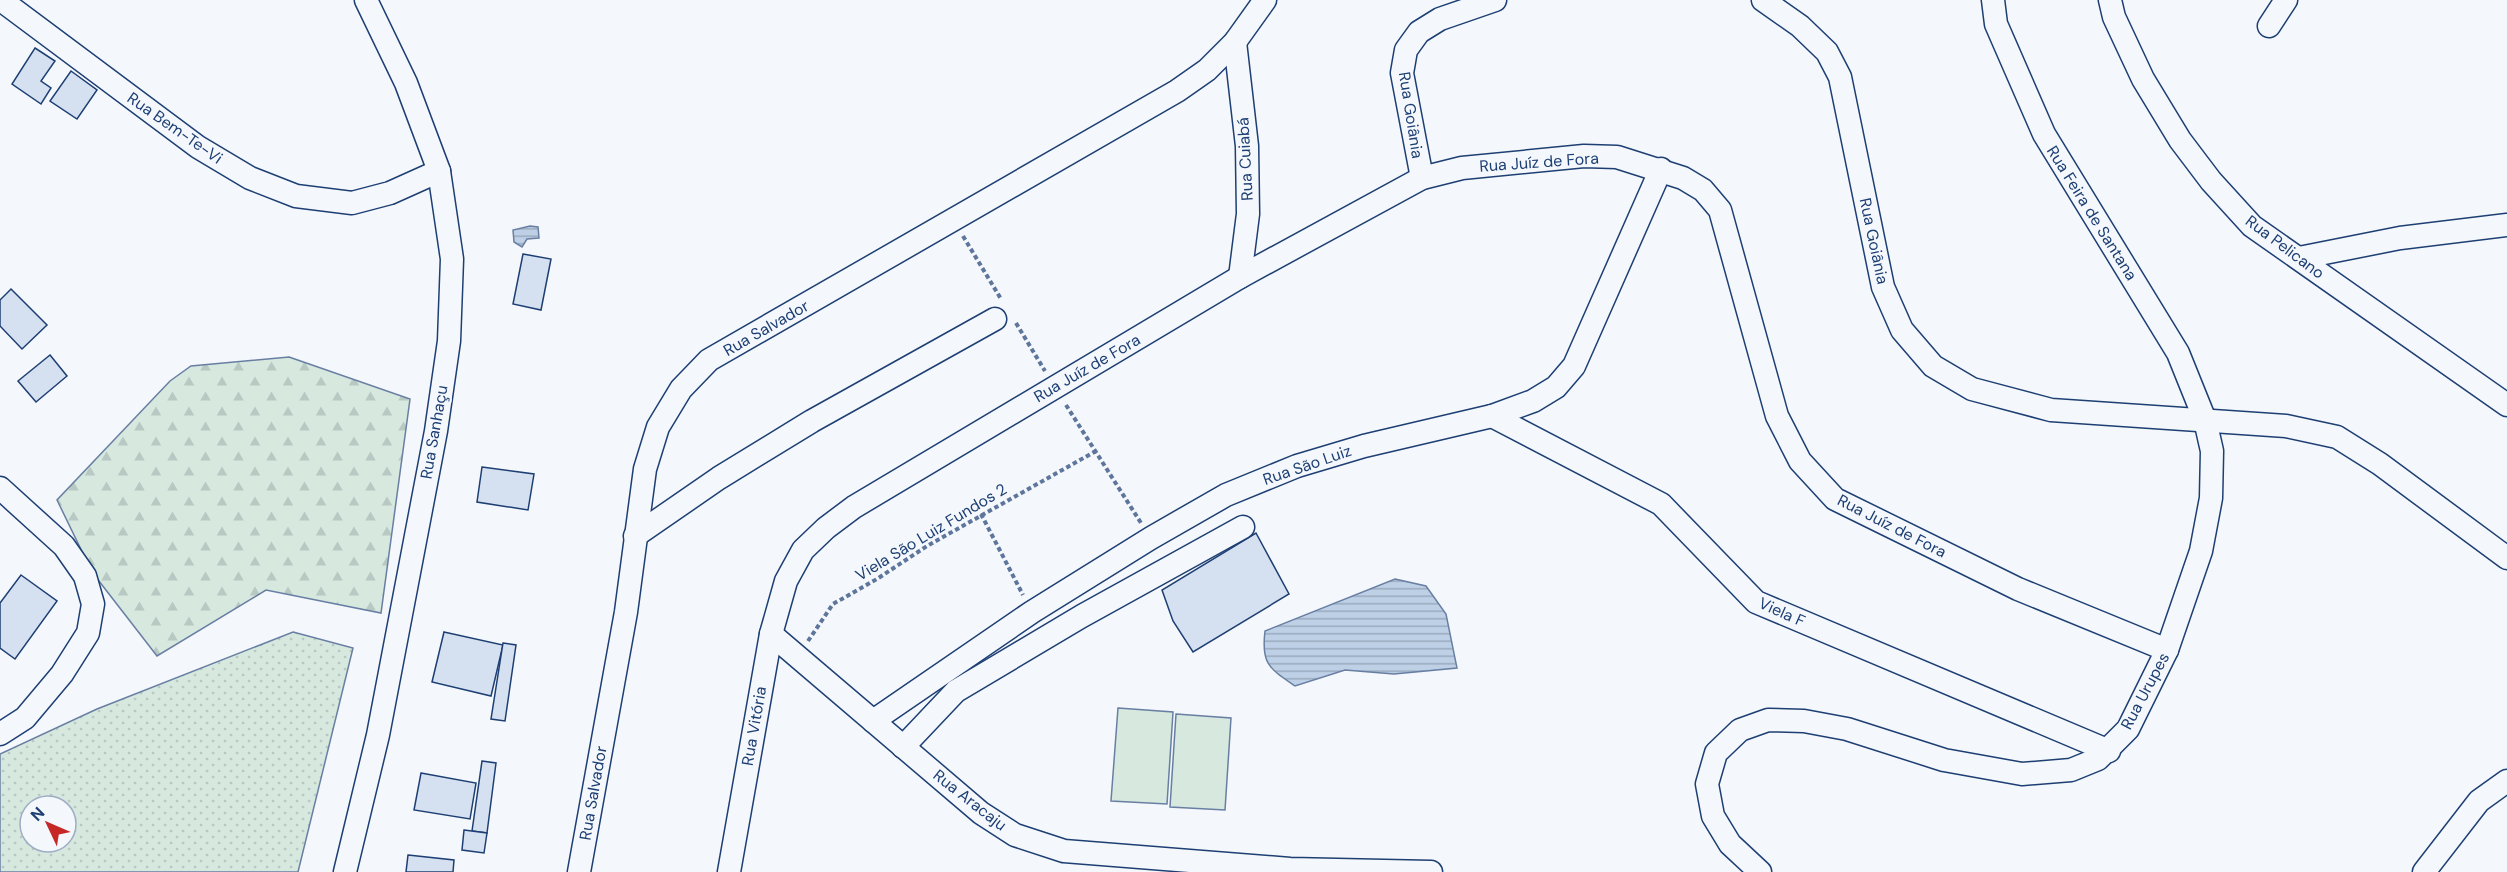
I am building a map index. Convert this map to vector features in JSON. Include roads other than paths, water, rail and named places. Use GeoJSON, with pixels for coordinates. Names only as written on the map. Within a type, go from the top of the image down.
{"type":"FeatureCollection","features":[{"type":"Feature","properties":{"kind":"street","name":"Rua Bem-Te-Vi"},"geometry":{"type":"LineString","coordinates":[[1,0],[198,147],[250,178],[296,196],[352,203],[390,193],[439,171]]}},
{"type":"Feature","properties":{"kind":"street","name":"Rua Sanhaçu"},"geometry":{"type":"LineString","coordinates":[[345,872],[378,735],[436,431],[447,352],[452,259],[439,171],[406,83],[366,0]]}},
{"type":"Feature","properties":{"kind":"street","name":"Rua Salvador"},"geometry":{"type":"LineString","coordinates":[[579,872],[626,612],[645,469],[658,427],[681,389],[709,360],[1177,92],[1208,70],[1235,42],[1265,0]]}},
{"type":"Feature","properties":{"kind":"street","name":"Rua Goiânia"},"geometry":{"type":"LineString","coordinates":[[1422,178],[1402,73],[1406,50],[1419,32],[1440,19],[1495,0]]}},
{"type":"Feature","properties":{"kind":"street","name":"Rua Goiânia"},"geometry":{"type":"LineString","coordinates":[[1763,0],[1800,26],[1827,52],[1840,77],[1883,287],[1902,330],[1933,366],[1972,389],[2051,410],[2205,420]]}},
{"type":"Feature","properties":{"kind":"street","name":"Rua Feira de Santana"},"geometry":{"type":"LineString","coordinates":[[1993,0],[1996,24],[2044,134],[2178,353],[2205,420]]}},
{"type":"Feature","properties":{"kind":"street","name":"Rua Pelicano"},"geometry":{"type":"LineString","coordinates":[[2110,0],[2114,17],[2143,79],[2180,140],[2211,181],[2252,225],[2507,405]]}},
{"type":"Feature","properties":{"kind":"street"},"geometry":{"type":"LineString","coordinates":[[2269,26],[2286,0]]}},
{"type":"Feature","properties":{"kind":"street","name":"Rua Cuiabá"},"geometry":{"type":"LineString","coordinates":[[1235,42],[1247,146],[1248,214],[1240,277]]}},
{"type":"Feature","properties":{"kind":"street","name":"Rua Juíz de Fora"},"geometry":{"type":"LineString","coordinates":[[786,581],[803,550],[826,528],[854,507],[1240,277],[1422,178],[1462,168],[1584,156],[1617,157],[1661,169],[1683,178],[1703,190],[1720,210],[1777,416],[1800,461],[1835,499],[2018,589],[2167,650]]}},
{"type":"Feature","properties":{"kind":"street","name":"Rua São Luiz"},"geometry":{"type":"LineString","coordinates":[[873,721],[1032,612],[1151,538],[1236,491],[1297,466],[1364,446],[1492,416],[1533,401],[1556,387],[1574,366],[1661,169]]}},
{"type":"Feature","properties":{"kind":"street"},"geometry":{"type":"LineString","coordinates":[[2299,258],[2400,238],[2507,225]]}},
{"type":"Feature","properties":{"kind":"street"},"geometry":{"type":"LineString","coordinates":[[635,536],[719,478],[812,421],[995,319]]}},
{"type":"Feature","properties":{"kind":"street","name":"Viela F"},"geometry":{"type":"LineString","coordinates":[[1492,416],[1661,504],[1756,602],[2109,751]]}},
{"type":"Feature","properties":{"kind":"street"},"geometry":{"type":"LineString","coordinates":[[2205,420],[2286,426],[2337,437],[2380,464],[2507,558]]}},
{"type":"Feature","properties":{"kind":"street","name":"Rua Urupes"},"geometry":{"type":"LineString","coordinates":[[1760,872],[1730,844],[1724,835],[1713,816],[1707,783],[1716,753],[1740,730],[1768,720],[1804,721],[1847,729],[1944,760],[2022,774],[2071,770],[2098,759],[2109,751],[2128,729],[2167,650],[2201,551],[2211,498],[2212,451],[2205,420]]}},
{"type":"Feature","properties":{"kind":"street"},"geometry":{"type":"LineString","coordinates":[[0,488],[64,546],[85,576],[93,604],[88,633],[62,674],[25,718],[0,734]]}},
{"type":"Feature","properties":{"kind":"street"},"geometry":{"type":"LineString","coordinates":[[903,747],[956,691],[1082,616],[1243,527]]}},
{"type":"Feature","properties":{"kind":"street","name":"Rua Vitória"},"geometry":{"type":"LineString","coordinates":[[729,872],[771,634],[786,581]]}},
{"type":"Feature","properties":{"kind":"street","name":"Rua Aracaju"},"geometry":{"type":"LineString","coordinates":[[771,634],[981,813],[1015,835],[1064,851],[1287,870],[1431,872]]}},
{"type":"Feature","properties":{"kind":"street"},"geometry":{"type":"LineString","coordinates":[[2424,872],[2479,801],[2507,781]]}},
{"type":"Feature","properties":{"kind":"water"},"geometry":{"type":"Polygon","coordinates":[[[530,226],[538,227],[539,238],[527,239],[522,247],[514,242],[513,230],[530,226]]]}},
{"type":"Feature","properties":{"kind":"water"},"geometry":{"type":"Polygon","coordinates":[[[1395,579],[1426,586],[1446,614],[1457,668],[1394,674],[1345,670],[1295,686],[1269,664],[1264,651],[1265,631],[1395,579]]]}}]}
